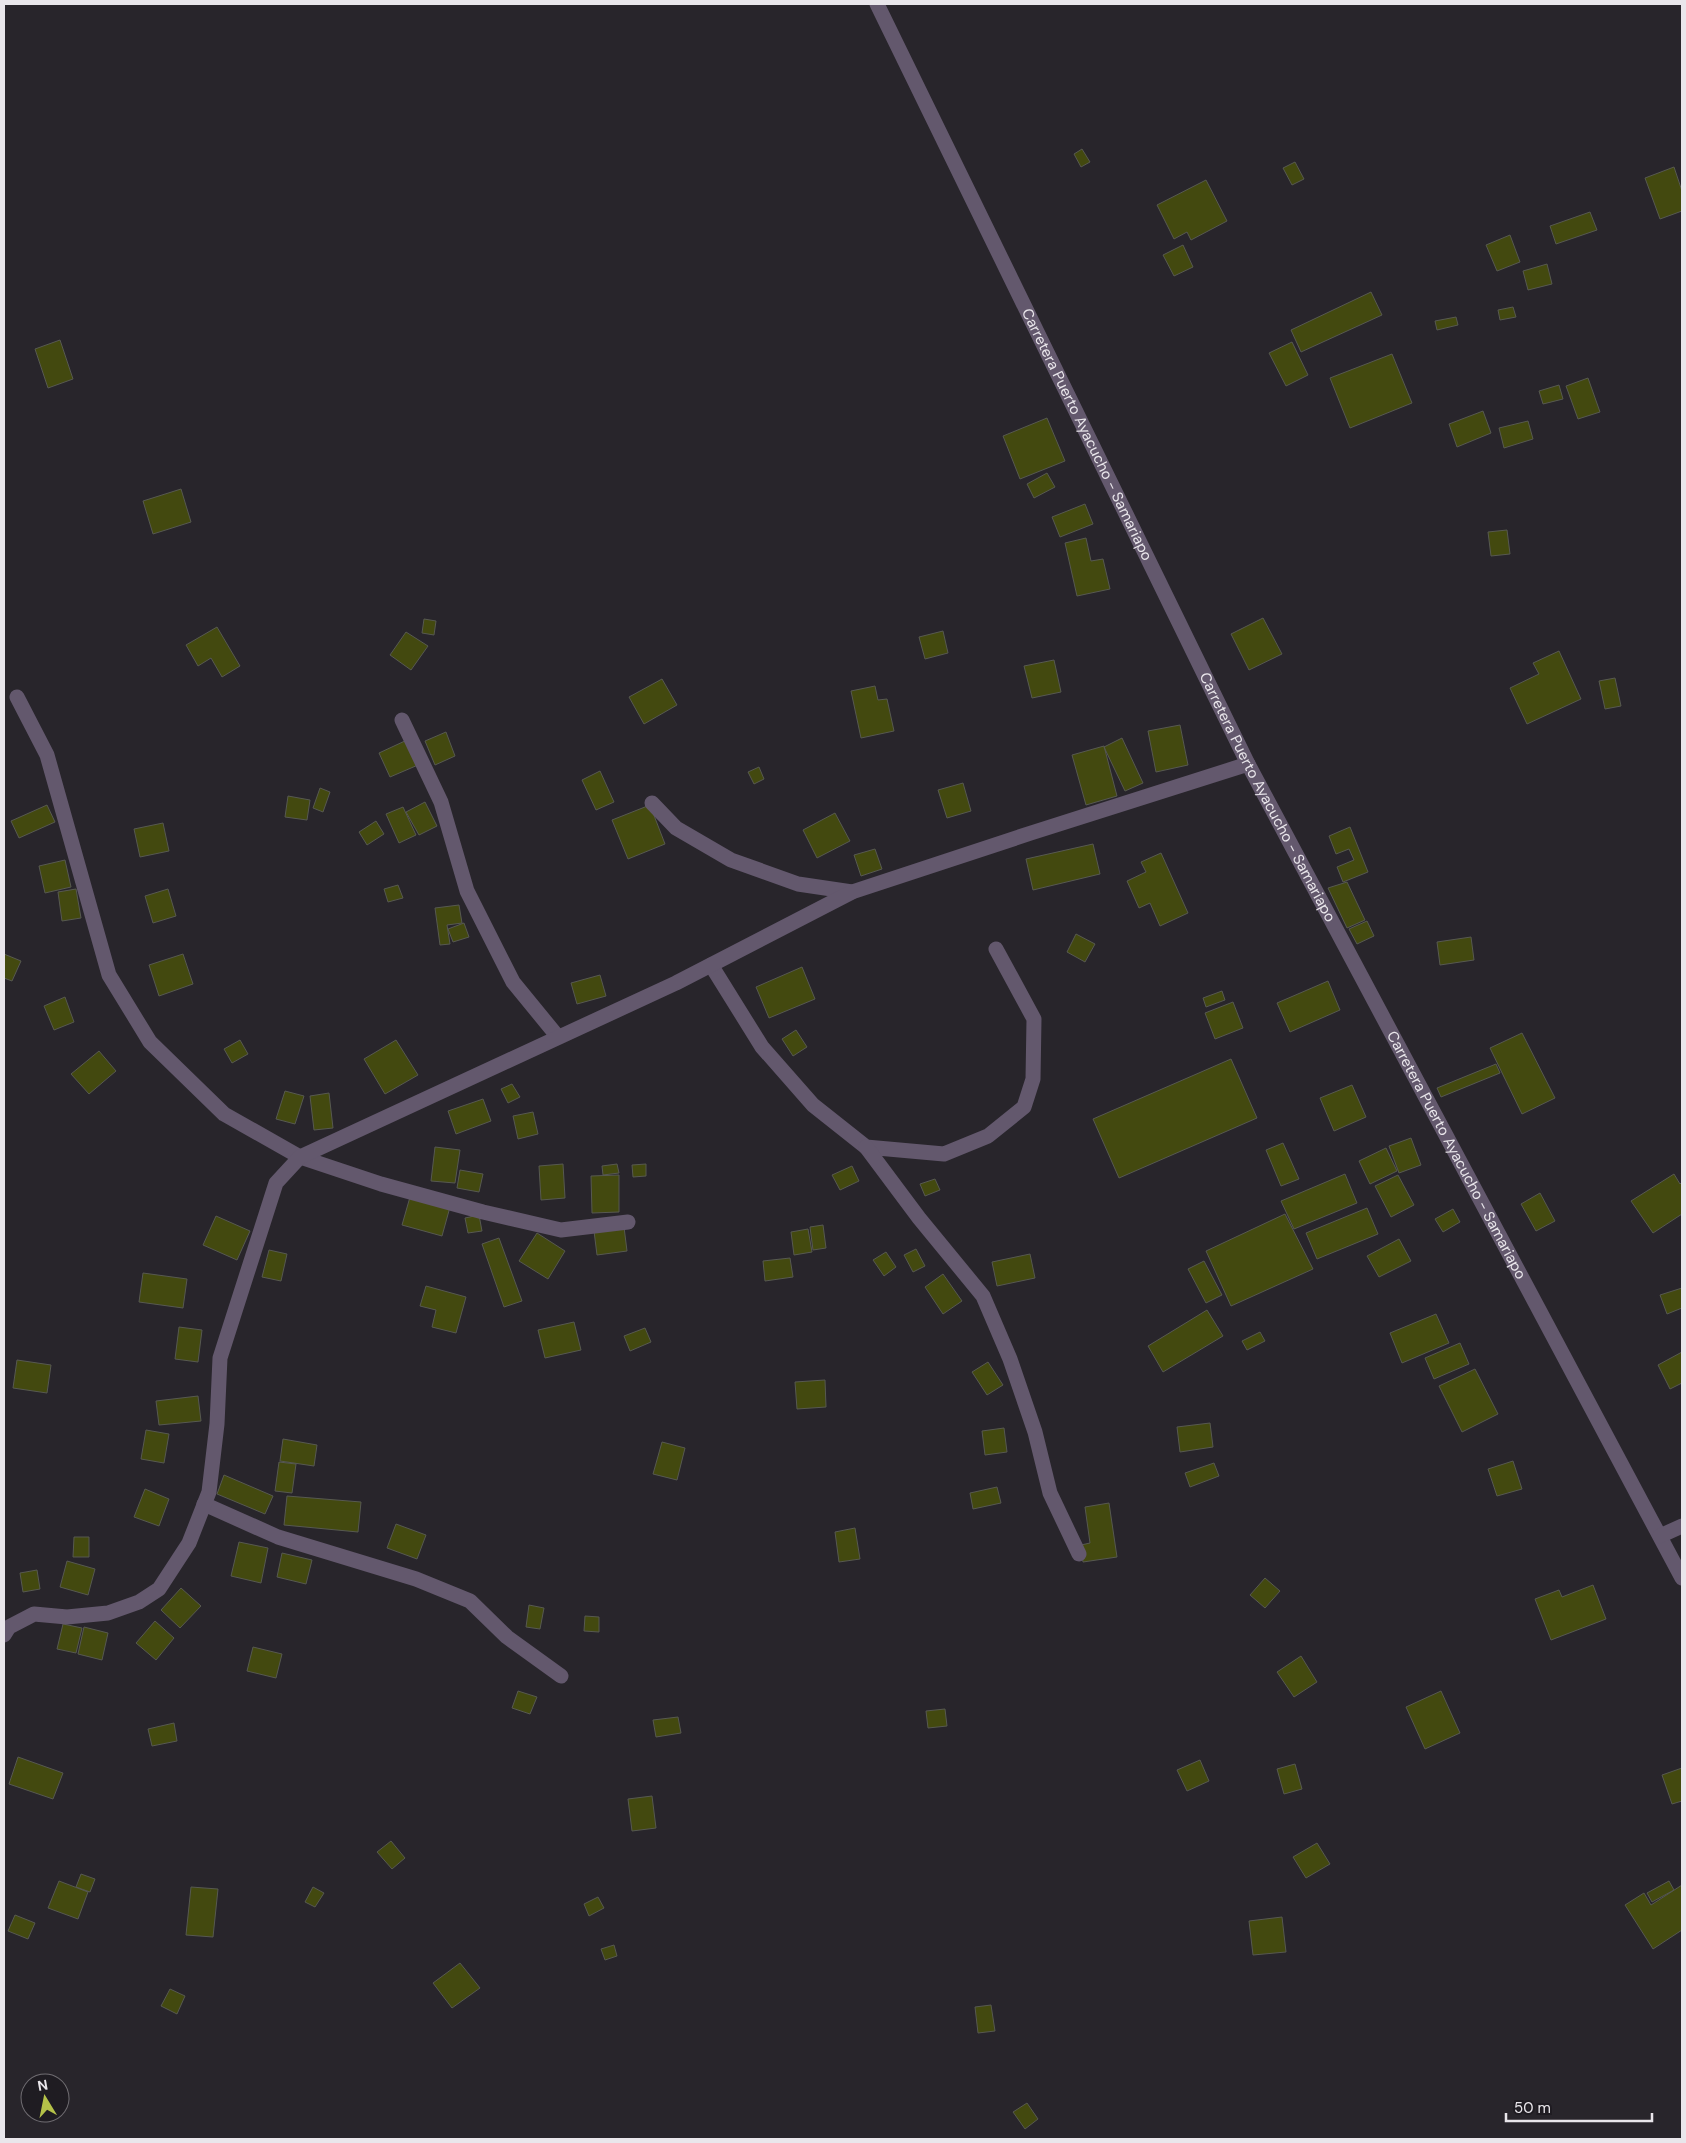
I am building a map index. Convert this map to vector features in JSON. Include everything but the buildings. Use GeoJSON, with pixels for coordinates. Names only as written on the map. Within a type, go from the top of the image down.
{"type":"FeatureCollection","features":[{"type":"Feature","properties":{"kind":"street","name":"Carretera Puerto Ayacucho - Samariapo"},"geometry":{"type":"LineString","coordinates":[[877,4],[1248,764],[1682,1578]]}},
{"type":"Feature","properties":{"kind":"street"},"geometry":{"type":"LineString","coordinates":[[17,697],[47,755],[109,975],[150,1042],[224,1114],[300,1157],[381,1184],[483,1212],[561,1230],[628,1222]]}},
{"type":"Feature","properties":{"kind":"street"},"geometry":{"type":"LineString","coordinates":[[402,720],[441,802],[467,891],[513,982],[558,1037]]}},
{"type":"Feature","properties":{"kind":"street"},"geometry":{"type":"LineString","coordinates":[[4,1635],[9,1626],[34,1614],[67,1617],[108,1613],[139,1602],[159,1589],[188,1543],[208,1492],[217,1424],[220,1358],[276,1183],[300,1157],[711,965],[852,892],[1248,764]]}},
{"type":"Feature","properties":{"kind":"street"},"geometry":{"type":"LineString","coordinates":[[652,803],[676,828],[731,860],[798,884],[852,892]]}},
{"type":"Feature","properties":{"kind":"street"},"geometry":{"type":"LineString","coordinates":[[866,1147],[944,1154],[988,1136],[1024,1107],[1032,1079],[1034,1018],[996,949]]}},
{"type":"Feature","properties":{"kind":"street"},"geometry":{"type":"LineString","coordinates":[[711,965],[762,1047],[813,1105],[866,1147],[919,1218],[983,1296],[1010,1359],[1034,1432],[1050,1493],[1079,1554]]}},
{"type":"Feature","properties":{"kind":"street"},"geometry":{"type":"LineString","coordinates":[[204,1504],[278,1537],[416,1580],[470,1602],[507,1637],[561,1676]]}},
{"type":"Feature","properties":{"kind":"street"},"geometry":{"type":"LineString","coordinates":[[1660,1536],[1682,1526]]}}]}
